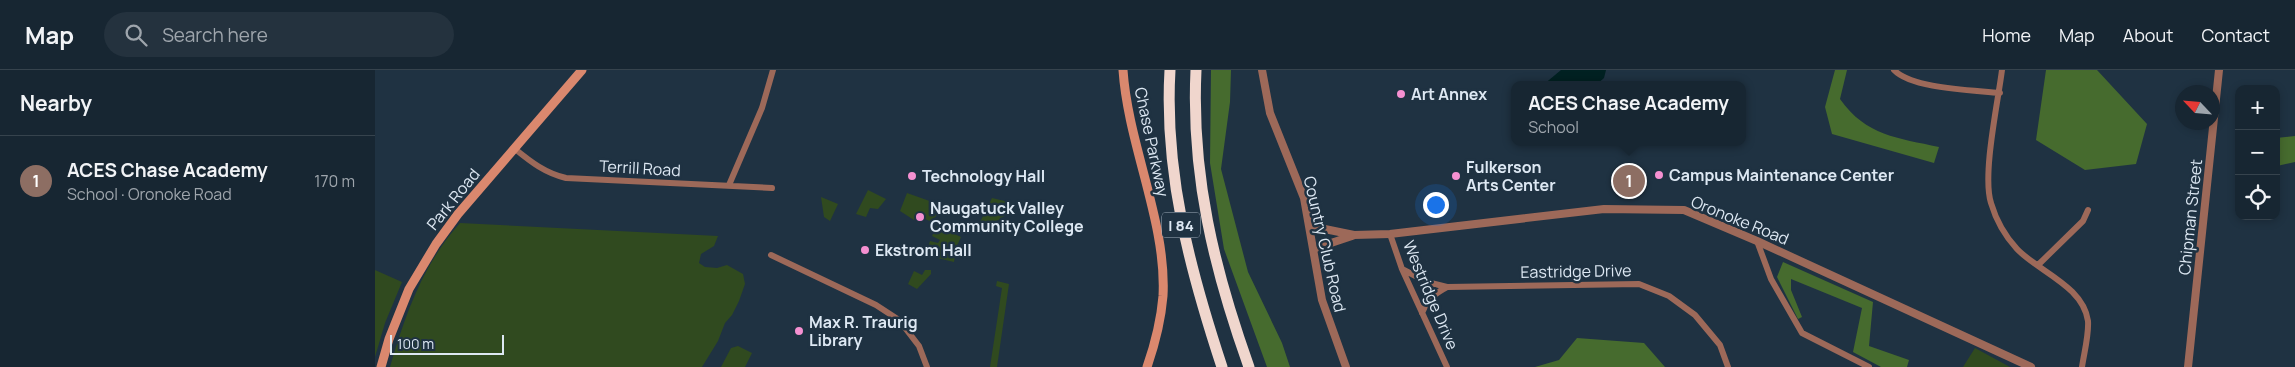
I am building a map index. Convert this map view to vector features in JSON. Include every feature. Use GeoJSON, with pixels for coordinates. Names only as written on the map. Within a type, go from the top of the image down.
{"type":"FeatureCollection","features":[{"type":"Feature","properties":{"kind":"highway","name":"I 84"},"geometry":{"type":"LineString","coordinates":[[1170,70],[1171,141],[1180,216],[1195,282],[1222,367]]}},
{"type":"Feature","properties":{"kind":"highway","name":"I 84"},"geometry":{"type":"LineString","coordinates":[[1196,74],[1196,139],[1206,222],[1219,276],[1249,367]]}},
{"type":"Feature","properties":{"kind":"main road","name":"Park Road"},"geometry":{"type":"LineString","coordinates":[[381,367],[399,311],[418,271],[458,214],[581,70]]}},
{"type":"Feature","properties":{"kind":"main road","name":"Chase Parkway"},"geometry":{"type":"LineString","coordinates":[[1123,70],[1130,122],[1161,260],[1163,294],[1161,313],[1147,367]]}},
{"type":"Feature","properties":{"kind":"street"},"geometry":{"type":"LineString","coordinates":[[729,185],[762,108],[773,70]]}},
{"type":"Feature","properties":{"kind":"street","name":"Country Club Road"},"geometry":{"type":"LineString","coordinates":[[1262,70],[1270,113],[1300,186],[1310,226],[1322,300],[1346,367]]}},
{"type":"Feature","properties":{"kind":"street"},"geometry":{"type":"LineString","coordinates":[[1894,70],[1901,77],[1918,84],[1999,93]]}},
{"type":"Feature","properties":{"kind":"street"},"geometry":{"type":"LineString","coordinates":[[2002,70],[1988,175],[1990,201],[2001,229],[2018,250],[2077,297],[2084,309],[2088,323],[2082,367]]}},
{"type":"Feature","properties":{"kind":"street","name":"Chipman Street"},"geometry":{"type":"LineString","coordinates":[[2189,367],[2219,70]]}},
{"type":"Feature","properties":{"kind":"street","name":"Terrill Road"},"geometry":{"type":"LineString","coordinates":[[515,149],[538,167],[551,174],[566,178],[772,188]]}},
{"type":"Feature","properties":{"kind":"street","name":"Oronoke Road"},"geometry":{"type":"LineString","coordinates":[[1313,249],[1354,236],[1390,234],[1604,210],[1684,210],[1757,241],[2031,367]]}},
{"type":"Feature","properties":{"kind":"street"},"geometry":{"type":"LineString","coordinates":[[2038,265],[2083,221],[2088,210]]}},
{"type":"Feature","properties":{"kind":"street","name":"Oronoke Road"},"geometry":{"type":"LineString","coordinates":[[1310,226],[1354,236]]}},
{"type":"Feature","properties":{"kind":"street","name":"Westridge Drive"},"geometry":{"type":"LineString","coordinates":[[1390,234],[1402,269],[1447,367]]}},
{"type":"Feature","properties":{"kind":"street"},"geometry":{"type":"LineString","coordinates":[[1757,241],[1771,279],[1802,333],[1869,367]]}},
{"type":"Feature","properties":{"kind":"street"},"geometry":{"type":"LineString","coordinates":[[771,255],[876,305],[899,320],[919,346],[927,367]]}},
{"type":"Feature","properties":{"kind":"street","name":"Eastridge Drive"},"geometry":{"type":"LineString","coordinates":[[1402,269],[1427,282],[1447,287],[1639,284],[1669,296],[1695,315],[1720,345],[1728,367]]}},
{"type":"Feature","properties":{"kind":"street"},"geometry":{"type":"LineString","coordinates":[[1422,313],[1433,295],[1447,287]]}},
{"type":"Feature","properties":{"kind":"green space"},"geometry":{"type":"Polygon","coordinates":[[[1211,70],[1231,70],[1230,102],[1221,169],[1248,272],[1282,343],[1290,367],[1267,367],[1224,249],[1210,163],[1211,70]]]}},
{"type":"Feature","properties":{"kind":"green space"},"geometry":{"type":"Polygon","coordinates":[[[1835,70],[1847,70],[1840,99],[1850,111],[1861,121],[1884,134],[1939,147],[1934,163],[1832,134],[1825,107],[1835,70]]]}},
{"type":"Feature","properties":{"kind":"green space"},"geometry":{"type":"Polygon","coordinates":[[[2046,70],[2097,70],[2147,124],[2136,164],[2085,170],[2036,140],[2046,70]]]}},
{"type":"Feature","properties":{"kind":"green space"},"geometry":{"type":"Polygon","coordinates":[[[2295,136],[2295,162],[2280,165],[2280,138],[2295,136]]]}},
{"type":"Feature","properties":{"kind":"green space"},"geometry":{"type":"Polygon","coordinates":[[[868,190],[886,199],[878,209],[870,208],[866,217],[856,214],[868,190]]]}},
{"type":"Feature","properties":{"kind":"green space"},"geometry":{"type":"Polygon","coordinates":[[[907,193],[938,204],[940,210],[932,222],[916,215],[914,220],[900,211],[907,193]]]}},
{"type":"Feature","properties":{"kind":"green space"},"geometry":{"type":"Polygon","coordinates":[[[821,197],[838,204],[830,221],[824,217],[821,197]]]}},
{"type":"Feature","properties":{"kind":"green space"},"geometry":{"type":"Polygon","coordinates":[[[992,198],[1017,204],[996,221],[979,224],[992,198]]]}},
{"type":"Feature","properties":{"kind":"green space"},"geometry":{"type":"Polygon","coordinates":[[[460,223],[718,236],[714,246],[701,254],[699,263],[705,267],[717,268],[727,265],[743,274],[745,284],[732,315],[725,323],[718,341],[702,367],[390,367],[402,328],[417,291],[436,255],[460,223]]]}},
{"type":"Feature","properties":{"kind":"green space"},"geometry":{"type":"Polygon","coordinates":[[[937,226],[961,237],[956,248],[954,262],[925,255],[930,241],[938,243],[940,240],[932,236],[937,226]]]}},
{"type":"Feature","properties":{"kind":"green space"},"geometry":{"type":"Polygon","coordinates":[[[1783,262],[1873,302],[1869,346],[1909,360],[1907,367],[1881,367],[1853,352],[1862,308],[1791,279],[1791,290],[1802,317],[1798,319],[1777,277],[1783,262]]]}},
{"type":"Feature","properties":{"kind":"green space"},"geometry":{"type":"Polygon","coordinates":[[[375,270],[402,282],[385,323],[375,357],[375,270]]]}},
{"type":"Feature","properties":{"kind":"green space"},"geometry":{"type":"Polygon","coordinates":[[[925,270],[931,270],[931,274],[917,289],[908,284],[914,271],[922,275],[925,270]]]}},
{"type":"Feature","properties":{"kind":"green space"},"geometry":{"type":"Polygon","coordinates":[[[997,281],[1009,284],[997,367],[990,367],[1002,288],[996,286],[997,281]]]}},
{"type":"Feature","properties":{"kind":"green space"},"geometry":{"type":"Polygon","coordinates":[[[1577,338],[1644,343],[1665,367],[1535,367],[1559,360],[1577,338]]]}},
{"type":"Feature","properties":{"kind":"green space"},"geometry":{"type":"Polygon","coordinates":[[[738,346],[752,353],[745,367],[721,367],[731,348],[738,346]]]}},
{"type":"Feature","properties":{"kind":"green space"},"geometry":{"type":"Polygon","coordinates":[[[1975,348],[2010,367],[1963,367],[1975,348]]]}},
{"type":"Feature","properties":{"kind":"shaded area"},"geometry":{"type":"Polygon","coordinates":[[[1561,70],[1606,70],[1604,78],[1601,81],[1548,81],[1561,70]]]}},
{"type":"Feature","properties":{"kind":"place","name":"Art Annex"},"geometry":{"type":"Point","coordinates":[1401,94]}},
{"type":"Feature","properties":{"kind":"place","name":"Campus Maintenance Center"},"geometry":{"type":"Point","coordinates":[1659,175]}},
{"type":"Feature","properties":{"kind":"place","name":"Technology Hall"},"geometry":{"type":"Point","coordinates":[912,176]}},
{"type":"Feature","properties":{"kind":"place","name":"Fulkerson Arts Center"},"geometry":{"type":"Point","coordinates":[1456,176]}},
{"type":"Feature","properties":{"kind":"place","name":"ACES Chase Academy"},"geometry":{"type":"Point","coordinates":[1629,181]}},
{"type":"Feature","properties":{"kind":"place","name":"Naugatuck Valley Community College"},"geometry":{"type":"Point","coordinates":[920,217]}},
{"type":"Feature","properties":{"kind":"place","name":"Ekstrom Hall"},"geometry":{"type":"Point","coordinates":[865,250]}},
{"type":"Feature","properties":{"kind":"place","name":"Max R. Traurig Library"},"geometry":{"type":"Point","coordinates":[799,331]}}]}
